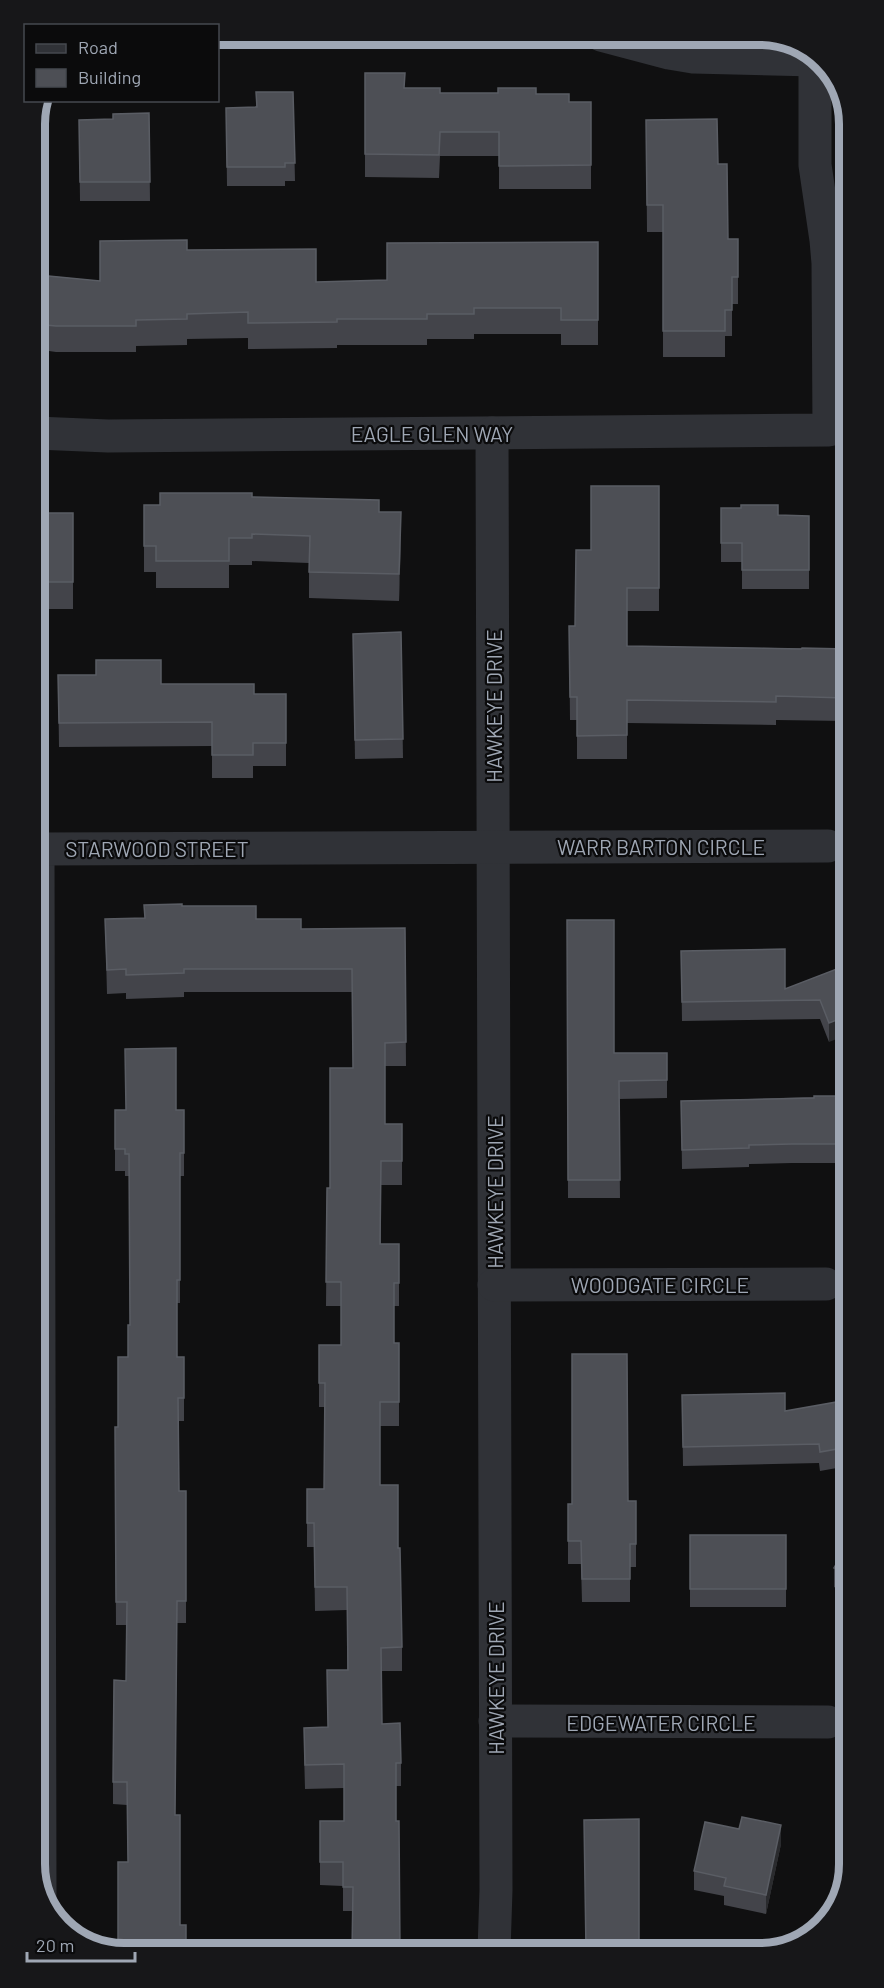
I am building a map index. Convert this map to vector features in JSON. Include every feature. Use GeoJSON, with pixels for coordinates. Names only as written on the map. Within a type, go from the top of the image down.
{"type":"FeatureCollection","features":[{"type":"Feature","properties":{"kind":"street"},"geometry":{"type":"LineString","coordinates":[[639,45],[693,57],[801,57]]}},
{"type":"Feature","properties":{"kind":"street","name":"EAGLE GLEN WAY"},"geometry":{"type":"LineString","coordinates":[[45,433],[108,436],[830,430],[828,262],[815,165],[815,67]]}},
{"type":"Feature","properties":{"kind":"street","name":"HAWKEYE DRIVE"},"geometry":{"type":"LineString","coordinates":[[492,433],[496,1890],[494,1943]]}},
{"type":"Feature","properties":{"kind":"street","name":"WARR BARTON CIRCLE"},"geometry":{"type":"LineString","coordinates":[[493,846],[828,846]]}},
{"type":"Feature","properties":{"kind":"street","name":"STARWOOD STREET"},"geometry":{"type":"LineString","coordinates":[[45,849],[493,846]]}},
{"type":"Feature","properties":{"kind":"street","name":"WOODGATE CIRCLE"},"geometry":{"type":"LineString","coordinates":[[494,1285],[826,1284]]}},
{"type":"Feature","properties":{"kind":"street","name":"EDGEWATER CIRCLE"},"geometry":{"type":"LineString","coordinates":[[495,1721],[828,1722]]}},
{"type":"Feature","properties":{"kind":"building"},"geometry":{"type":"Polygon","coordinates":[[[365,73],[405,73],[404,88],[440,88],[440,93],[498,93],[498,88],[536,88],[536,94],[569,94],[569,102],[591,102],[591,165],[499,166],[499,132],[440,132],[439,155],[365,154],[365,73]]]}},
{"type":"Feature","properties":{"kind":"building"},"geometry":{"type":"Polygon","coordinates":[[[256,92],[293,92],[295,163],[285,163],[285,167],[227,167],[226,108],[257,107],[256,92]]]}},
{"type":"Feature","properties":{"kind":"building"},"geometry":{"type":"Polygon","coordinates":[[[149,113],[150,182],[80,182],[79,120],[113,119],[113,114],[149,113]]]}},
{"type":"Feature","properties":{"kind":"building"},"geometry":{"type":"Polygon","coordinates":[[[717,119],[718,164],[727,164],[728,239],[738,239],[738,277],[732,277],[732,310],[725,310],[725,331],[663,331],[663,205],[647,205],[646,120],[717,119]]]}},
{"type":"Feature","properties":{"kind":"building"},"geometry":{"type":"Polygon","coordinates":[[[187,240],[187,250],[316,249],[316,282],[387,280],[387,243],[598,242],[598,320],[561,320],[561,308],[474,308],[474,314],[427,314],[427,319],[337,319],[337,322],[248,323],[248,312],[187,314],[187,319],[136,320],[136,326],[45,325],[45,276],[100,281],[100,241],[187,240]]]}},
{"type":"Feature","properties":{"kind":"building"},"geometry":{"type":"Polygon","coordinates":[[[591,486],[659,486],[659,588],[627,588],[627,646],[839,649],[839,698],[776,696],[776,702],[627,700],[627,735],[577,736],[577,697],[570,697],[569,626],[575,626],[576,550],[591,550],[591,486]]]}},
{"type":"Feature","properties":{"kind":"building"},"geometry":{"type":"Polygon","coordinates":[[[160,493],[252,493],[252,497],[379,500],[379,512],[401,512],[399,574],[309,572],[310,536],[252,534],[252,538],[229,538],[229,561],[156,561],[156,546],[144,546],[144,505],[160,505],[160,493]]]}},
{"type":"Feature","properties":{"kind":"building"},"geometry":{"type":"Polygon","coordinates":[[[741,505],[778,505],[778,515],[809,516],[809,570],[742,570],[742,543],[721,543],[721,508],[741,508],[741,505]]]}},
{"type":"Feature","properties":{"kind":"building"},"geometry":{"type":"Polygon","coordinates":[[[45,513],[73,513],[73,582],[45,582],[45,513]]]}},
{"type":"Feature","properties":{"kind":"building"},"geometry":{"type":"Polygon","coordinates":[[[401,632],[403,739],[355,740],[353,634],[401,632]]]}},
{"type":"Feature","properties":{"kind":"building"},"geometry":{"type":"Polygon","coordinates":[[[96,660],[161,660],[161,684],[254,684],[254,694],[286,694],[286,743],[253,743],[253,755],[212,755],[212,722],[59,723],[58,675],[96,675],[96,660]]]}},
{"type":"Feature","properties":{"kind":"building"},"geometry":{"type":"Polygon","coordinates":[[[144,905],[256,906],[256,919],[301,919],[301,929],[405,928],[406,1042],[385,1043],[385,1124],[402,1124],[402,1161],[381,1161],[380,1244],[399,1244],[399,1283],[394,1283],[394,1343],[399,1343],[399,1402],[380,1402],[380,1485],[398,1485],[402,1647],[381,1648],[382,1724],[400,1723],[401,1763],[396,1763],[400,1943],[352,1943],[353,1887],[343,1887],[343,1862],[320,1862],[320,1821],[344,1821],[344,1764],[305,1765],[304,1728],[328,1727],[327,1670],[348,1670],[347,1587],[315,1587],[314,1523],[307,1523],[307,1489],[324,1489],[325,1383],[319,1383],[319,1345],[341,1345],[341,1282],[326,1282],[327,1188],[330,1188],[330,1068],[353,1068],[352,969],[184,969],[184,973],[126,975],[126,969],[107,970],[105,919],[145,918],[144,905]]]}},
{"type":"Feature","properties":{"kind":"building"},"geometry":{"type":"Polygon","coordinates":[[[567,920],[614,920],[614,1053],[667,1053],[667,1080],[619,1081],[620,1180],[568,1180],[567,920]]]}},
{"type":"Feature","properties":{"kind":"building"},"geometry":{"type":"Polygon","coordinates":[[[785,949],[785,989],[839,968],[839,1019],[829,1023],[820,1000],[682,1002],[681,951],[785,949]]]}},
{"type":"Feature","properties":{"kind":"building"},"geometry":{"type":"Polygon","coordinates":[[[176,1048],[176,1110],[184,1110],[184,1153],[180,1153],[180,1280],[177,1280],[177,1357],[184,1357],[184,1398],[178,1398],[179,1491],[186,1491],[186,1601],[177,1601],[175,1815],[180,1815],[180,1925],[186,1925],[186,1943],[118,1943],[118,1862],[128,1862],[127,1782],[113,1782],[114,1680],[126,1681],[127,1602],[116,1602],[115,1427],[118,1427],[118,1357],[128,1357],[128,1325],[130,1325],[129,1154],[125,1154],[125,1149],[115,1149],[115,1110],[126,1110],[125,1049],[176,1048]]]}},
{"type":"Feature","properties":{"kind":"building"},"geometry":{"type":"Polygon","coordinates":[[[814,1096],[839,1096],[839,1144],[749,1145],[749,1148],[682,1150],[681,1101],[814,1098],[814,1096]]]}},
{"type":"Feature","properties":{"kind":"building"},"geometry":{"type":"Polygon","coordinates":[[[572,1354],[627,1354],[628,1501],[636,1501],[636,1544],[630,1544],[630,1579],[582,1579],[581,1541],[568,1541],[568,1504],[572,1504],[572,1354]]]}},
{"type":"Feature","properties":{"kind":"building"},"geometry":{"type":"Polygon","coordinates":[[[785,1393],[785,1411],[839,1402],[839,1449],[820,1452],[819,1444],[683,1447],[682,1395],[785,1393]]]}},
{"type":"Feature","properties":{"kind":"building"},"geometry":{"type":"Polygon","coordinates":[[[690,1535],[786,1535],[786,1589],[690,1589],[690,1535]]]}},
{"type":"Feature","properties":{"kind":"building"},"geometry":{"type":"Polygon","coordinates":[[[839,1559],[839,1571],[834,1568],[839,1559]]]}},
{"type":"Feature","properties":{"kind":"building"},"geometry":{"type":"Polygon","coordinates":[[[742,1817],[781,1825],[766,1895],[724,1886],[726,1878],[694,1871],[705,1822],[739,1829],[742,1817]]]}},
{"type":"Feature","properties":{"kind":"building"},"geometry":{"type":"Polygon","coordinates":[[[639,1819],[639,1943],[586,1943],[584,1820],[639,1819]]]}}]}
